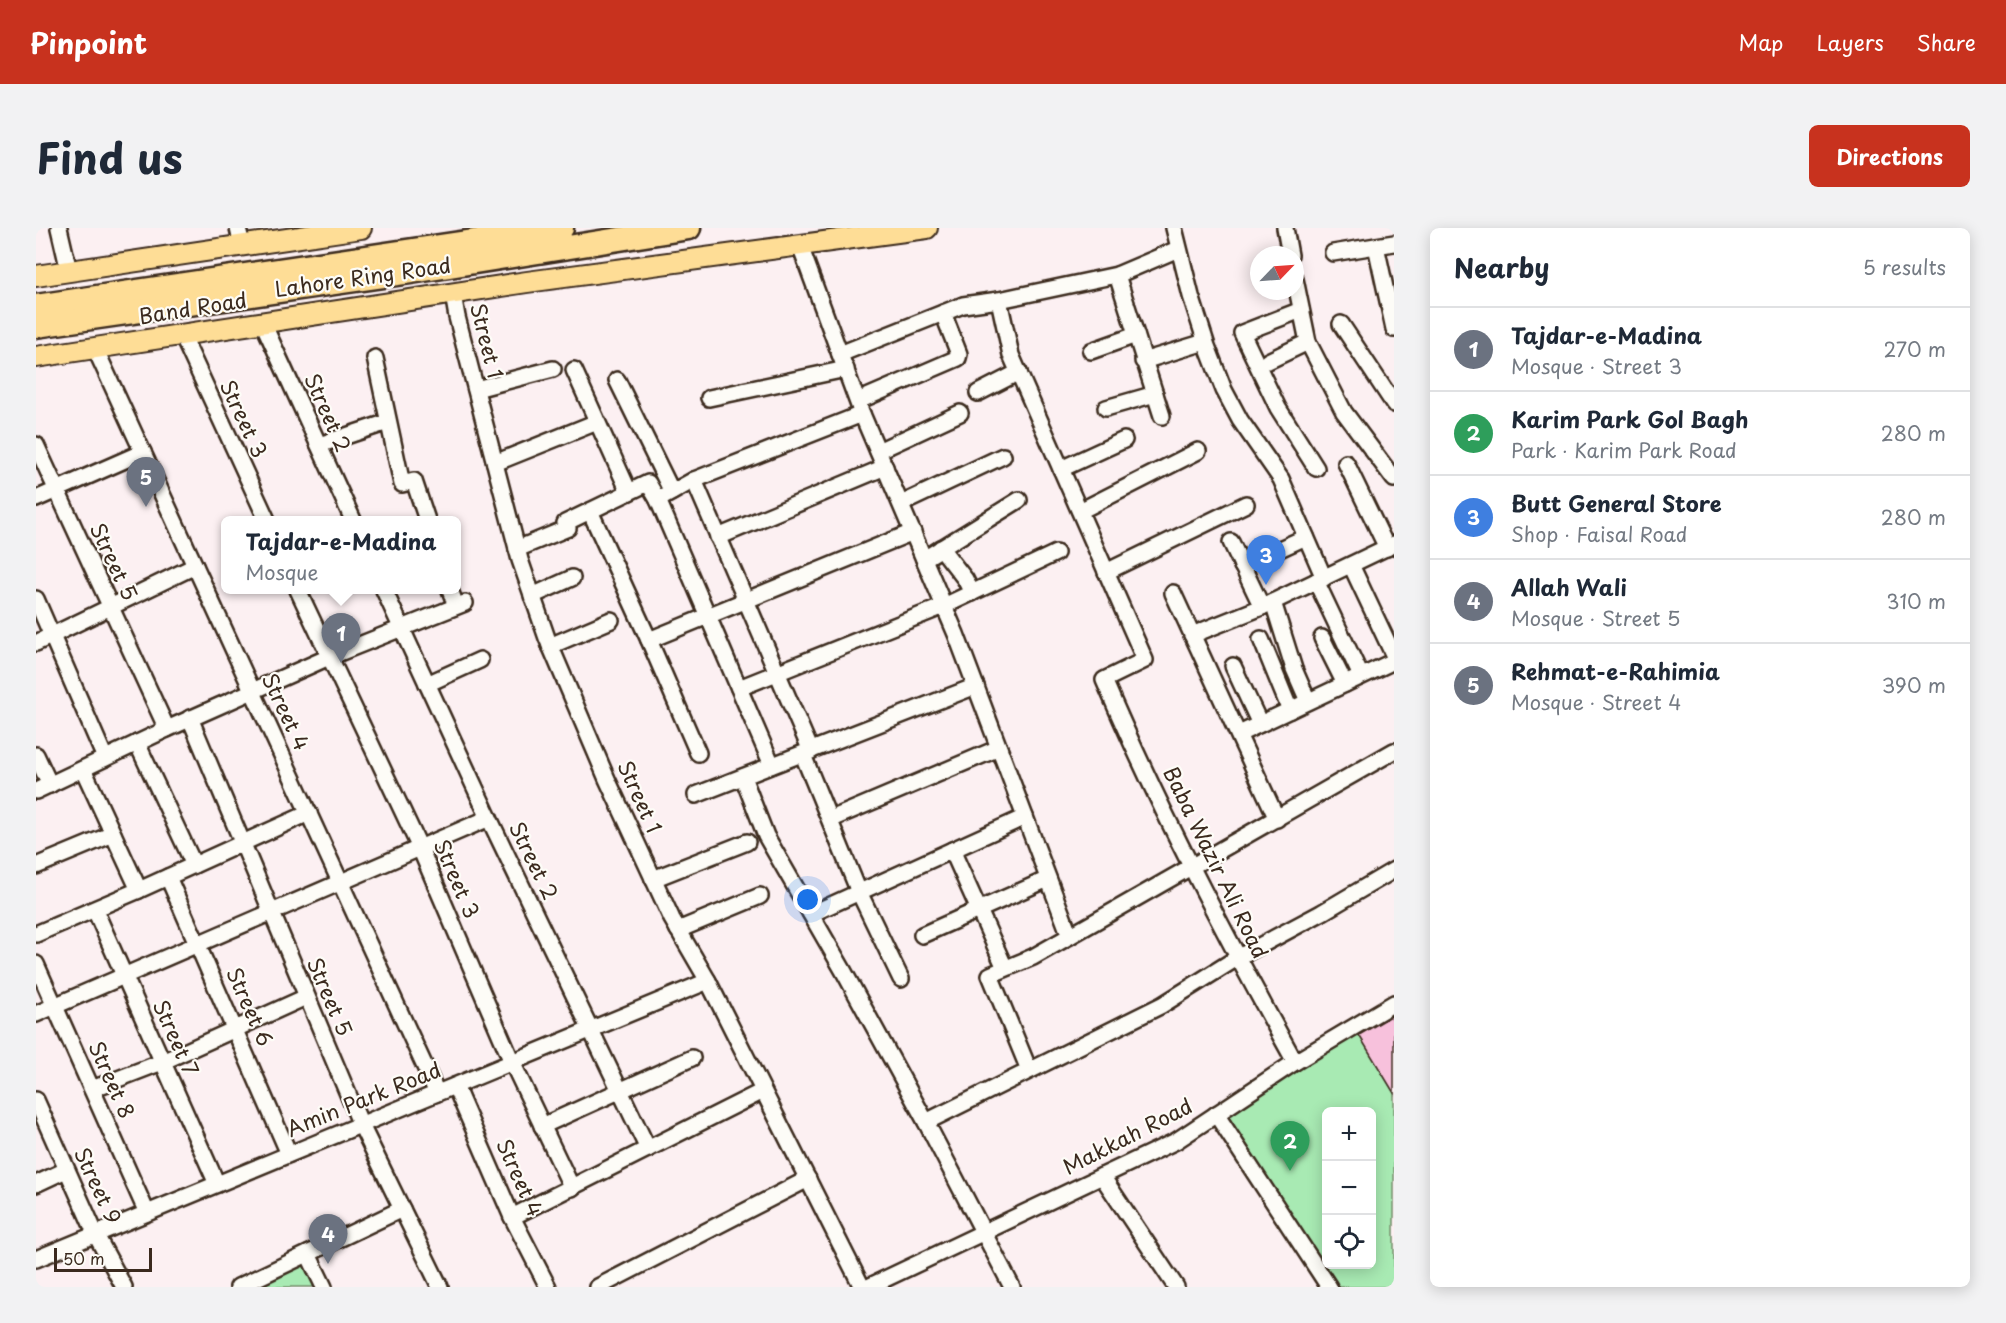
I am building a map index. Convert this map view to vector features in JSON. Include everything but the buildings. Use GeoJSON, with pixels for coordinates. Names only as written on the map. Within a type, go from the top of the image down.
{"type":"FeatureCollection","features":[{"type":"Feature","properties":{"kind":"highway","name":"Lahore Ring Road"},"geometry":{"type":"LineString","coordinates":[[36,306],[562,228]]}},
{"type":"Feature","properties":{"kind":"highway","name":"Lahore Ring Road"},"geometry":{"type":"LineString","coordinates":[[36,326],[689,228]]}},
{"type":"Feature","properties":{"kind":"main road"},"geometry":{"type":"LineString","coordinates":[[36,276],[240,237],[362,228]]}},
{"type":"Feature","properties":{"kind":"main road","name":"Band Road"},"geometry":{"type":"LineString","coordinates":[[36,357],[453,294],[927,228]]}},
{"type":"Feature","properties":{"kind":"street"},"geometry":{"type":"LineString","coordinates":[[59,228],[69,271]]}},
{"type":"Feature","properties":{"kind":"street"},"geometry":{"type":"LineString","coordinates":[[1174,228],[1178,249],[1206,342],[1224,390],[1240,420],[1281,479],[1306,537],[1320,580],[1361,676]]}},
{"type":"Feature","properties":{"kind":"street"},"geometry":{"type":"LineString","coordinates":[[1285,228],[1288,246]]}},
{"type":"Feature","properties":{"kind":"street"},"geometry":{"type":"LineString","coordinates":[[1333,253],[1394,243]]}},
{"type":"Feature","properties":{"kind":"street"},"geometry":{"type":"LineString","coordinates":[[800,246],[860,407],[976,686],[1070,936]]}},
{"type":"Feature","properties":{"kind":"street"},"geometry":{"type":"LineString","coordinates":[[1376,246],[1394,329]]}},
{"type":"Feature","properties":{"kind":"street"},"geometry":{"type":"LineString","coordinates":[[840,354],[963,305],[999,300],[1118,275],[1178,249]]}},
{"type":"Feature","properties":{"kind":"street"},"geometry":{"type":"LineString","coordinates":[[1118,275],[1162,416]]}},
{"type":"Feature","properties":{"kind":"street","name":"Street 1"},"geometry":{"type":"LineString","coordinates":[[453,294],[517,549],[550,646],[653,879],[678,930],[708,981],[862,1287]]}},
{"type":"Feature","properties":{"kind":"street"},"geometry":{"type":"LineString","coordinates":[[999,300],[1011,355],[1106,572],[1246,504]]}},
{"type":"Feature","properties":{"kind":"street"},"geometry":{"type":"LineString","coordinates":[[1299,300],[1308,342],[1344,411],[1394,479]]}},
{"type":"Feature","properties":{"kind":"street"},"geometry":{"type":"LineString","coordinates":[[1301,310],[1242,333],[1278,408],[1316,468]]}},
{"type":"Feature","properties":{"kind":"street"},"geometry":{"type":"LineString","coordinates":[[658,500],[694,480],[860,407],[958,358],[959,354],[943,313]]}},
{"type":"Feature","properties":{"kind":"street","name":"Street 2"},"geometry":{"type":"LineString","coordinates":[[263,323],[351,516]]}},
{"type":"Feature","properties":{"kind":"street"},"geometry":{"type":"LineString","coordinates":[[1341,324],[1394,404]]}},
{"type":"Feature","properties":{"kind":"street","name":"Street 3"},"geometry":{"type":"LineString","coordinates":[[182,335],[265,516]]}},
{"type":"Feature","properties":{"kind":"street"},"geometry":{"type":"LineString","coordinates":[[1091,351],[1136,335]]}},
{"type":"Feature","properties":{"kind":"street"},"geometry":{"type":"LineString","coordinates":[[1143,361],[1206,342]]}},
{"type":"Feature","properties":{"kind":"street"},"geometry":{"type":"LineString","coordinates":[[1268,361],[1308,342]]}},
{"type":"Feature","properties":{"kind":"street","name":"Street 4"},"geometry":{"type":"LineString","coordinates":[[95,348],[437,1093]]}},
{"type":"Feature","properties":{"kind":"street"},"geometry":{"type":"LineString","coordinates":[[375,358],[402,484],[414,481],[426,516]]}},
{"type":"Feature","properties":{"kind":"street"},"geometry":{"type":"LineString","coordinates":[[476,389],[553,369]]}},
{"type":"Feature","properties":{"kind":"street"},"geometry":{"type":"LineString","coordinates":[[709,398],[846,369]]}},
{"type":"Feature","properties":{"kind":"street"},"geometry":{"type":"LineString","coordinates":[[574,370],[629,492]]}},
{"type":"Feature","properties":{"kind":"street"},"geometry":{"type":"LineString","coordinates":[[978,393],[1019,372]]}},
{"type":"Feature","properties":{"kind":"street"},"geometry":{"type":"LineString","coordinates":[[617,380],[672,492]]}},
{"type":"Feature","properties":{"kind":"street"},"geometry":{"type":"LineString","coordinates":[[1106,408],[1155,394]]}},
{"type":"Feature","properties":{"kind":"street"},"geometry":{"type":"LineString","coordinates":[[878,451],[960,413]]}},
{"type":"Feature","properties":{"kind":"street"},"geometry":{"type":"LineString","coordinates":[[319,446],[388,422]]}},
{"type":"Feature","properties":{"kind":"street"},"geometry":{"type":"LineString","coordinates":[[495,463],[597,422]]}},
{"type":"Feature","properties":{"kind":"street"},"geometry":{"type":"LineString","coordinates":[[1061,469],[1124,440]]}},
{"type":"Feature","properties":{"kind":"street","name":"Street 5"},"geometry":{"type":"LineString","coordinates":[[36,445],[167,729]]}},
{"type":"Feature","properties":{"kind":"street"},"geometry":{"type":"LineString","coordinates":[[1080,511],[1198,451]]}},
{"type":"Feature","properties":{"kind":"street"},"geometry":{"type":"LineString","coordinates":[[36,498],[143,452]]}},
{"type":"Feature","properties":{"kind":"street"},"geometry":{"type":"LineString","coordinates":[[901,504],[1003,456]]}},
{"type":"Feature","properties":{"kind":"street"},"geometry":{"type":"LineString","coordinates":[[1192,635],[1268,605],[1390,546],[1346,463]]}},
{"type":"Feature","properties":{"kind":"street"},"geometry":{"type":"LineString","coordinates":[[718,537],[885,467]]}},
{"type":"Feature","properties":{"kind":"street"},"geometry":{"type":"LineString","coordinates":[[694,480],[777,673],[859,892],[901,979]]}},
{"type":"Feature","properties":{"kind":"street"},"geometry":{"type":"LineString","coordinates":[[517,549],[568,528],[565,523],[648,483],[658,500],[772,765]]}},
{"type":"Feature","properties":{"kind":"street"},"geometry":{"type":"LineString","coordinates":[[924,559],[1019,500]]}},
{"type":"Feature","properties":{"kind":"street"},"geometry":{"type":"LineString","coordinates":[[590,511],[698,753]]}},
{"type":"Feature","properties":{"kind":"street"},"geometry":{"type":"LineString","coordinates":[[649,640],[913,532]]}},
{"type":"Feature","properties":{"kind":"street"},"geometry":{"type":"LineString","coordinates":[[1242,566],[1306,537]]}},
{"type":"Feature","properties":{"kind":"street"},"geometry":{"type":"LineString","coordinates":[[1231,542],[1242,566],[1268,605],[1308,701]]}},
{"type":"Feature","properties":{"kind":"street"},"geometry":{"type":"LineString","coordinates":[[941,548],[965,579],[972,593]]}},
{"type":"Feature","properties":{"kind":"street"},"geometry":{"type":"LineString","coordinates":[[739,688],[944,606],[1056,553]]}},
{"type":"Feature","properties":{"kind":"street"},"geometry":{"type":"LineString","coordinates":[[1351,565],[1394,656]]}},
{"type":"Feature","properties":{"kind":"street"},"geometry":{"type":"LineString","coordinates":[[36,643],[195,566]]}},
{"type":"Feature","properties":{"kind":"street","name":"Baba Wazir Ali Road"},"geometry":{"type":"LineString","coordinates":[[1106,572],[1144,660],[1104,680],[1191,868],[1237,958],[1295,1062]]}},
{"type":"Feature","properties":{"kind":"street"},"geometry":{"type":"LineString","coordinates":[[532,596],[572,578]]}},
{"type":"Feature","properties":{"kind":"street"},"geometry":{"type":"LineString","coordinates":[[1173,593],[1277,819]]}},
{"type":"Feature","properties":{"kind":"street","name":"Street 3"},"geometry":{"type":"LineString","coordinates":[[300,594],[420,848],[512,1062],[572,1188]]}},
{"type":"Feature","properties":{"kind":"street","name":"Street 2"},"geometry":{"type":"LineString","coordinates":[[386,594],[489,818],[648,1149]]}},
{"type":"Feature","properties":{"kind":"street"},"geometry":{"type":"LineString","coordinates":[[36,755],[43,788],[252,690],[460,604],[453,594]]}},
{"type":"Feature","properties":{"kind":"street"},"geometry":{"type":"LineString","coordinates":[[36,599],[105,758]]}},
{"type":"Feature","properties":{"kind":"street"},"geometry":{"type":"LineString","coordinates":[[550,646],[611,620]]}},
{"type":"Feature","properties":{"kind":"street"},"geometry":{"type":"LineString","coordinates":[[1322,638],[1344,684]]}},
{"type":"Feature","properties":{"kind":"street"},"geometry":{"type":"LineString","coordinates":[[1261,639],[1290,710]]}},
{"type":"Feature","properties":{"kind":"street"},"geometry":{"type":"LineString","coordinates":[[427,684],[480,660]]}},
{"type":"Feature","properties":{"kind":"street"},"geometry":{"type":"LineString","coordinates":[[1239,734],[1394,661]]}},
{"type":"Feature","properties":{"kind":"street"},"geometry":{"type":"LineString","coordinates":[[1233,666],[1260,724]]}},
{"type":"Feature","properties":{"kind":"street"},"geometry":{"type":"LineString","coordinates":[[696,795],[976,686]]}},
{"type":"Feature","properties":{"kind":"street","name":"Street 5"},"geometry":{"type":"LineString","coordinates":[[190,718],[361,1125],[440,1287]]}},
{"type":"Feature","properties":{"kind":"street"},"geometry":{"type":"LineString","coordinates":[[137,743],[194,865]]}},
{"type":"Feature","properties":{"kind":"street"},"geometry":{"type":"LineString","coordinates":[[831,819],[999,748]]}},
{"type":"Feature","properties":{"kind":"street"},"geometry":{"type":"LineString","coordinates":[[1029,1071],[990,975],[1033,957],[1394,751]]}},
{"type":"Feature","properties":{"kind":"street"},"geometry":{"type":"LineString","coordinates":[[83,769],[139,890]]}},
{"type":"Feature","properties":{"kind":"street"},"geometry":{"type":"LineString","coordinates":[[743,777],[766,836],[926,1122],[985,1231],[1012,1287]]}},
{"type":"Feature","properties":{"kind":"street"},"geometry":{"type":"LineString","coordinates":[[36,933],[95,910],[309,813]]}},
{"type":"Feature","properties":{"kind":"street"},"geometry":{"type":"LineString","coordinates":[[811,914],[1025,817]]}},
{"type":"Feature","properties":{"kind":"street"},"geometry":{"type":"LineString","coordinates":[[36,1014],[489,818]]}},
{"type":"Feature","properties":{"kind":"street"},"geometry":{"type":"LineString","coordinates":[[36,866],[113,834]]}},
{"type":"Feature","properties":{"kind":"street"},"geometry":{"type":"LineString","coordinates":[[653,879],[747,842]]}},
{"type":"Feature","properties":{"kind":"street"},"geometry":{"type":"LineString","coordinates":[[952,850],[1005,969]]}},
{"type":"Feature","properties":{"kind":"street"},"geometry":{"type":"LineString","coordinates":[[926,1122],[1162,1005],[1237,958],[1322,913],[1394,870]]}},
{"type":"Feature","properties":{"kind":"street","name":"Street 6"},"geometry":{"type":"LineString","coordinates":[[168,877],[290,1154]]}},
{"type":"Feature","properties":{"kind":"street"},"geometry":{"type":"LineString","coordinates":[[922,935],[1048,879]]}},
{"type":"Feature","properties":{"kind":"street"},"geometry":{"type":"LineString","coordinates":[[678,930],[760,896]]}},
{"type":"Feature","properties":{"kind":"street","name":"Street 7"},"geometry":{"type":"LineString","coordinates":[[95,910],[217,1184]]}},
{"type":"Feature","properties":{"kind":"street","name":"Street 8"},"geometry":{"type":"LineString","coordinates":[[36,964],[147,1213]]}},
{"type":"Feature","properties":{"kind":"street","name":"Amin Park Road"},"geometry":{"type":"LineString","coordinates":[[36,1259],[708,981]]}},
{"type":"Feature","properties":{"kind":"street"},"geometry":{"type":"LineString","coordinates":[[92,1089],[162,1062],[306,997]]}},
{"type":"Feature","properties":{"kind":"street"},"geometry":{"type":"LineString","coordinates":[[1390,1005],[1394,1021]]}},
{"type":"Feature","properties":{"kind":"street","name":"Makkah Road"},"geometry":{"type":"LineString","coordinates":[[868,1287],[1176,1141],[1295,1062],[1390,1005]]}},
{"type":"Feature","properties":{"kind":"street"},"geometry":{"type":"LineString","coordinates":[[542,1126],[692,1058]]}},
{"type":"Feature","properties":{"kind":"street","name":"Street 4"},"geometry":{"type":"LineString","coordinates":[[454,1086],[512,1218],[548,1287]]}},
{"type":"Feature","properties":{"kind":"street"},"geometry":{"type":"LineString","coordinates":[[512,1218],[763,1091]]}},
{"type":"Feature","properties":{"kind":"street","name":"Street 9"},"geometry":{"type":"LineString","coordinates":[[36,1100],[96,1234],[124,1287]]}},
{"type":"Feature","properties":{"kind":"street"},"geometry":{"type":"LineString","coordinates":[[1216,1114],[1329,1287]]}},
{"type":"Feature","properties":{"kind":"street"},"geometry":{"type":"LineString","coordinates":[[36,1184],[66,1170]]}},
{"type":"Feature","properties":{"kind":"street"},"geometry":{"type":"LineString","coordinates":[[1102,1176],[1176,1287]]}},
{"type":"Feature","properties":{"kind":"street"},"geometry":{"type":"LineString","coordinates":[[598,1287],[808,1179]]}},
{"type":"Feature","properties":{"kind":"street"},"geometry":{"type":"LineString","coordinates":[[238,1287],[402,1209]]}},
{"type":"Feature","properties":{"kind":"street"},"geometry":{"type":"LineString","coordinates":[[308,1254],[324,1287]]}},
{"type":"Feature","properties":{"kind":"green space"},"geometry":{"type":"Polygon","coordinates":[[[1354,1027],[1394,1093],[1394,1287],[1329,1287],[1216,1114],[1354,1027]]]}},
{"type":"Feature","properties":{"kind":"green space"},"geometry":{"type":"Polygon","coordinates":[[[308,1254],[324,1287],[238,1287],[308,1254]]]}},
{"type":"Feature","properties":{"kind":"place","name":"Rehmat-e-Rahimia"},"geometry":{"type":"Point","coordinates":[146,507]}},
{"type":"Feature","properties":{"kind":"place","name":"Butt General Store"},"geometry":{"type":"Point","coordinates":[1266,585]}},
{"type":"Feature","properties":{"kind":"place","name":"Tajdar-e-Madina"},"geometry":{"type":"Point","coordinates":[341,663]}},
{"type":"Feature","properties":{"kind":"place","name":"Karim Park Gol Bagh"},"geometry":{"type":"Point","coordinates":[1290,1171]}},
{"type":"Feature","properties":{"kind":"place","name":"Allah Wali"},"geometry":{"type":"Point","coordinates":[328,1264]}}]}
